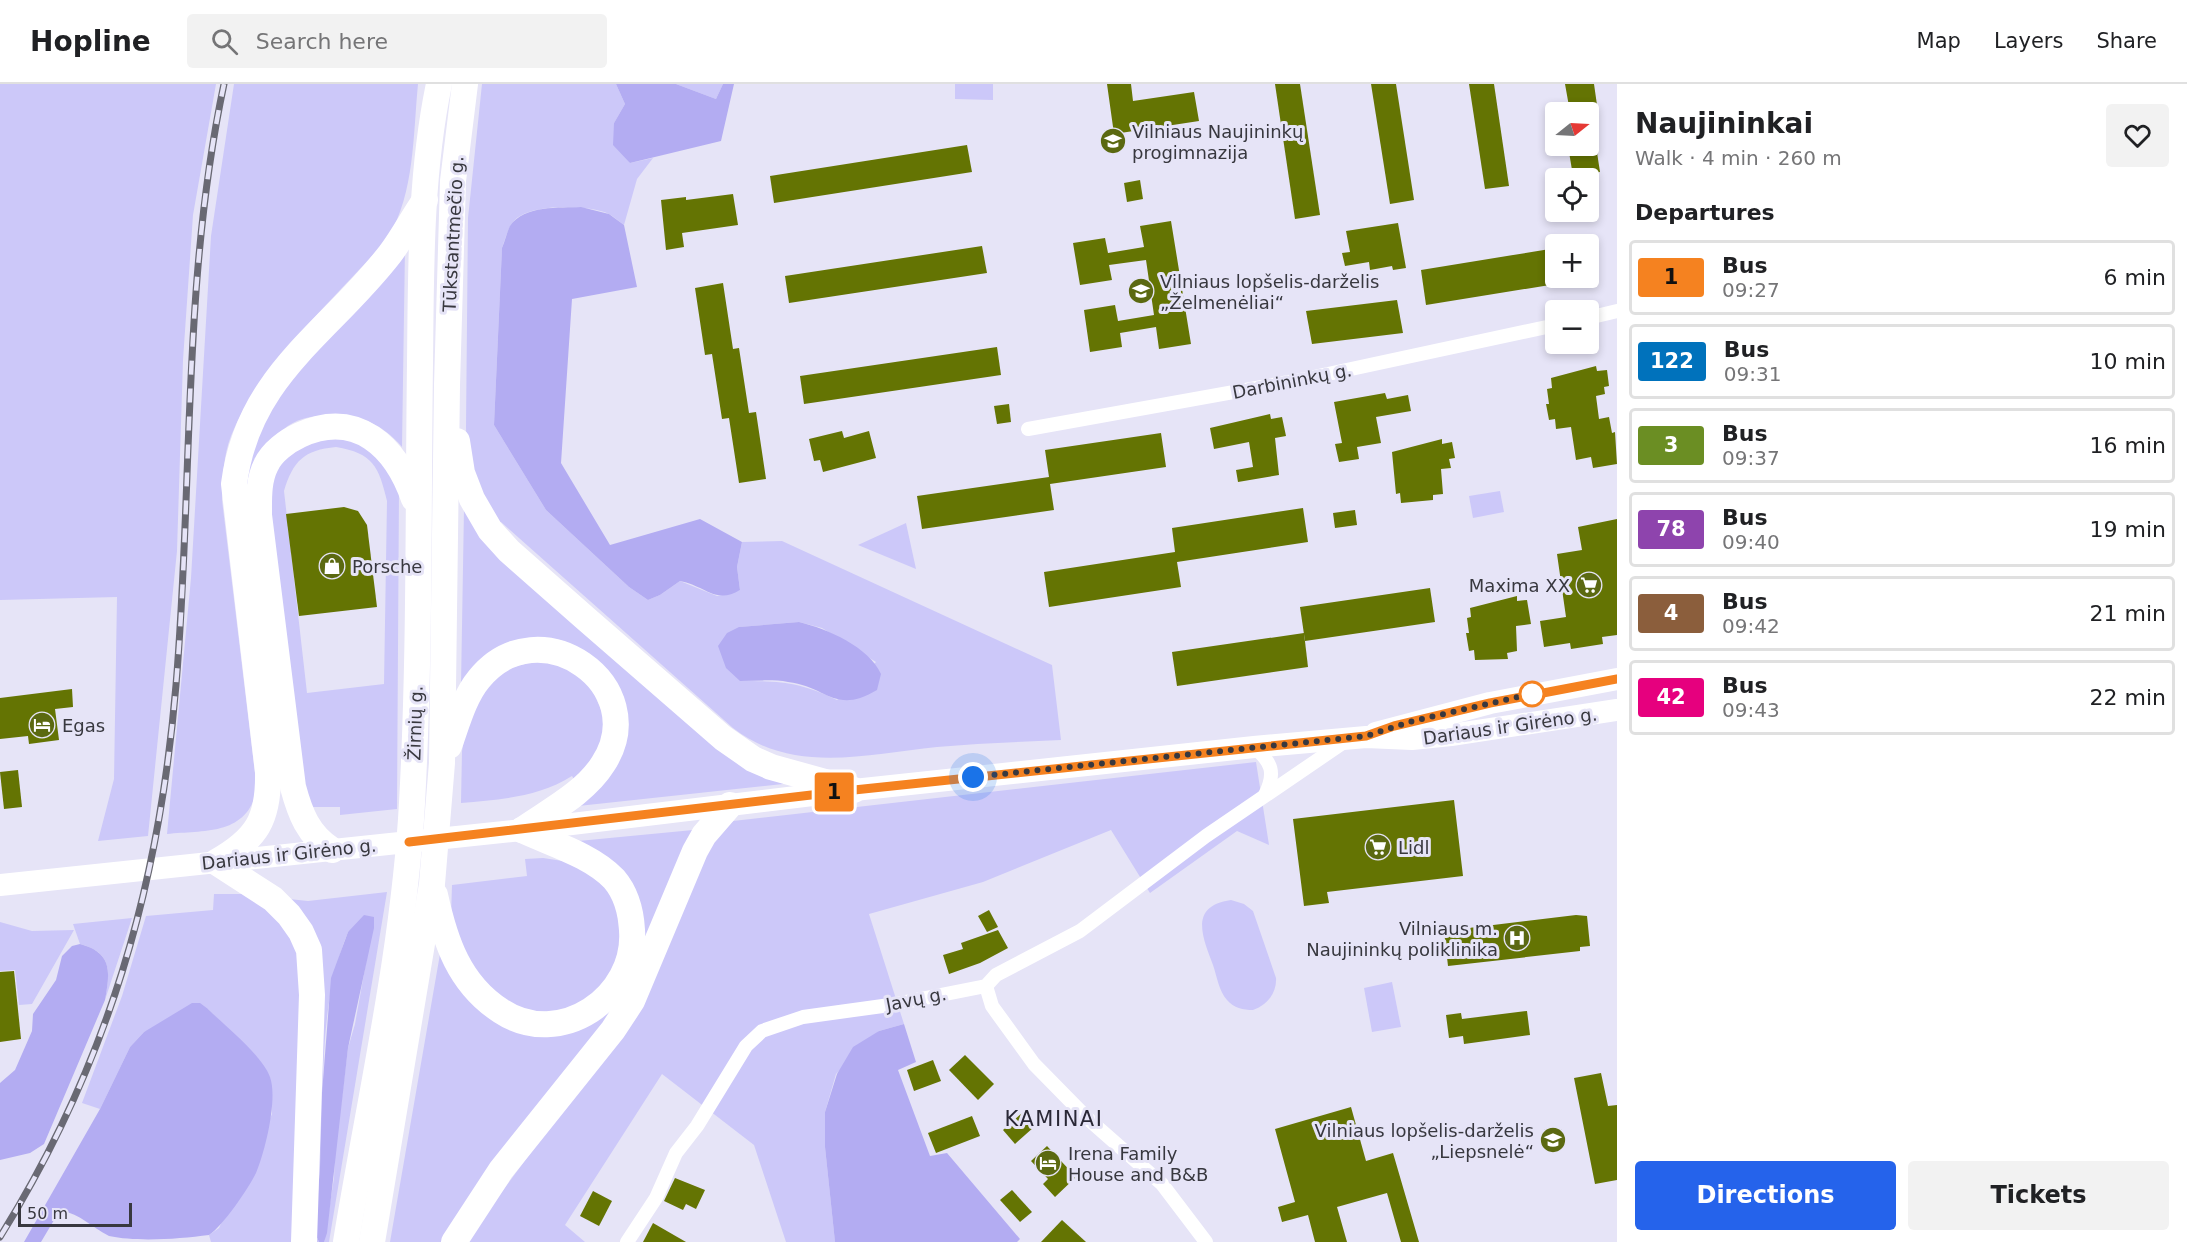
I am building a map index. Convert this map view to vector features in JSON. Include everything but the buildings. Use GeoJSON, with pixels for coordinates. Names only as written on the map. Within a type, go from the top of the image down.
{"type":"FeatureCollection","features":[{"type":"Feature","properties":{"kind":"highway","name":"Tūkstantmečio g."},"geometry":{"type":"LineString","coordinates":[[425,200],[439,84]]}},
{"type":"Feature","properties":{"kind":"highway","name":"Tūkstantmečio g."},"geometry":{"type":"LineString","coordinates":[[447,385],[453,181],[465,84]]}},
{"type":"Feature","properties":{"kind":"highway","name":"Žirnių g."},"geometry":{"type":"LineString","coordinates":[[346,1242],[405,900],[412,802],[425,200]]}},
{"type":"Feature","properties":{"kind":"highway"},"geometry":{"type":"LineString","coordinates":[[303,1242],[312,995],[309,950],[301,932],[289,915],[273,899],[216,862],[244,844],[253,834],[264,815],[268,800],[268,772],[235,509],[234,484],[243,437],[270,385],[390,254],[425,200]]}},
{"type":"Feature","properties":{"kind":"highway","name":"Žirnių g."},"geometry":{"type":"LineString","coordinates":[[372,1242],[432,884],[442,763],[447,385]]}},
{"type":"Feature","properties":{"kind":"highway"},"geometry":{"type":"LineString","coordinates":[[447,385],[462,473],[472,499],[490,530],[509,551],[723,738],[753,759],[771,767],[854,790]]}},
{"type":"Feature","properties":{"kind":"highway"},"geometry":{"type":"LineString","coordinates":[[332,850],[314,836],[300,814],[293,787],[259,515],[260,484],[266,465],[292,439],[330,426],[351,428],[382,444],[394,458],[406,476],[418,511]]}},
{"type":"Feature","properties":{"kind":"highway"},"geometry":{"type":"LineString","coordinates":[[442,763],[477,681],[497,662],[527,651],[552,650],[572,656],[588,668],[602,682],[615,716],[610,752],[603,765],[584,786],[522,830]]}},
{"type":"Feature","properties":{"kind":"highway"},"geometry":{"type":"LineString","coordinates":[[454,1242],[501,1170],[607,1037],[632,1001],[695,851],[704,835],[730,805]]}},
{"type":"Feature","properties":{"kind":"highway"},"geometry":{"type":"LineString","coordinates":[[432,884],[444,934],[455,961],[485,999],[501,1012],[536,1023],[572,1020],[588,1013],[603,1003],[625,976],[633,940],[628,903],[615,880],[595,863],[522,830]]}},
{"type":"Feature","properties":{"kind":"main road","name":"Dariaus ir Girėno g."},"geometry":{"type":"LineString","coordinates":[[1357,737],[1490,703],[1617,680]]}},
{"type":"Feature","properties":{"kind":"main road","name":"Dariaus ir Girėno g."},"geometry":{"type":"LineString","coordinates":[[0,885],[522,830],[854,790],[1254,747],[1357,737],[1412,739],[1451,735],[1617,710]]}},
{"type":"Feature","properties":{"kind":"street"},"geometry":{"type":"LineString","coordinates":[[1599,315],[1617,311]]}},
{"type":"Feature","properties":{"kind":"street","name":"Darbininkų g."},"geometry":{"type":"LineString","coordinates":[[1028,429],[1300,380],[1545,327]]}},
{"type":"Feature","properties":{"kind":"street","name":"Javų g."},"geometry":{"type":"LineString","coordinates":[[627,1242],[656,1198],[676,1153],[697,1126],[746,1046],[762,1031],[803,1017],[890,1005],[986,986],[996,975],[1080,931],[1206,836],[1265,795],[1357,737]]}},
{"type":"Feature","properties":{"kind":"street"},"geometry":{"type":"LineString","coordinates":[[1254,747],[1264,755],[1272,770],[1271,783],[1265,795]]}},
{"type":"Feature","properties":{"kind":"street"},"geometry":{"type":"LineString","coordinates":[[986,986],[992,1006],[1034,1064],[1087,1118],[1162,1184],[1206,1242]]}},
{"type":"Feature","properties":{"kind":"shaded area"},"geometry":{"type":"Polygon","coordinates":[[[0,84],[216,84],[193,215],[183,360],[177,551],[148,836],[98,841],[114,779],[117,597],[0,600],[0,84]]]}},
{"type":"Feature","properties":{"kind":"shaded area"},"geometry":{"type":"Polygon","coordinates":[[[234,84],[418,84],[408,183],[397,220],[388,238],[301,332],[260,383],[244,409],[226,451],[222,500],[257,790],[252,805],[244,816],[222,828],[167,834],[191,578],[211,236],[234,84]]]}},
{"type":"Feature","properties":{"kind":"shaded area"},"geometry":{"type":"Polygon","coordinates":[[[482,84],[616,84],[625,104],[614,123],[630,163],[653,158],[637,179],[624,225],[609,214],[600,211],[564,207],[540,209],[520,216],[513,222],[502,248],[494,425],[546,510],[629,587],[648,600],[660,595],[680,581],[717,596],[740,590],[737,567],[742,542],[782,541],[1052,665],[1061,740],[952,746],[831,758],[805,757],[780,752],[756,743],[733,728],[501,522],[491,521],[467,460],[468,218],[482,84]],[[799,622],[739,627],[740,681],[767,681],[801,686],[837,700],[876,662],[822,628],[799,622]]]}},
{"type":"Feature","properties":{"kind":"shaded area"},"geometry":{"type":"Polygon","coordinates":[[[616,84],[676,84],[716,99],[723,84],[734,84],[721,141],[630,163],[613,145],[614,123],[625,104],[616,84]]]}},
{"type":"Feature","properties":{"kind":"shaded area"},"geometry":{"type":"Polygon","coordinates":[[[676,84],[723,84],[716,99],[676,84]]]}},
{"type":"Feature","properties":{"kind":"shaded area"},"geometry":{"type":"Polygon","coordinates":[[[955,84],[993,84],[993,100],[955,99],[955,84]]]}},
{"type":"Feature","properties":{"kind":"shaded area"},"geometry":{"type":"Polygon","coordinates":[[[581,207],[609,214],[624,225],[637,287],[572,299],[561,463],[610,545],[700,519],[742,542],[737,567],[740,590],[732,594],[717,595],[680,581],[660,595],[648,600],[629,587],[546,510],[494,425],[502,248],[509,228],[516,219],[533,211],[581,207]]]}},
{"type":"Feature","properties":{"kind":"shaded area"},"geometry":{"type":"Polygon","coordinates":[[[405,248],[402,447],[385,431],[364,420],[333,415],[300,420],[291,424],[277,437],[254,479],[242,493],[244,472],[273,401],[405,248]]]}},
{"type":"Feature","properties":{"kind":"shaded area"},"geometry":{"type":"Polygon","coordinates":[[[346,437],[379,455],[399,489],[397,809],[340,815],[340,807],[305,807],[267,514],[272,477],[280,463],[296,449],[346,437]],[[336,447],[308,454],[291,472],[284,491],[307,693],[384,684],[387,501],[381,479],[372,464],[358,453],[336,447]]]}},
{"type":"Feature","properties":{"kind":"shaded area"},"geometry":{"type":"Polygon","coordinates":[[[1500,491],[1504,512],[1473,518],[1469,496],[1500,491]]]}},
{"type":"Feature","properties":{"kind":"shaded area"},"geometry":{"type":"Polygon","coordinates":[[[464,508],[784,781],[783,784],[569,807],[623,741],[579,650],[561,640],[540,638],[517,642],[461,685],[464,508]]]}},
{"type":"Feature","properties":{"kind":"shaded area"},"geometry":{"type":"Polygon","coordinates":[[[906,523],[916,569],[858,545],[906,523]]]}},
{"type":"Feature","properties":{"kind":"shaded area"},"geometry":{"type":"Polygon","coordinates":[[[799,622],[835,634],[867,655],[881,674],[877,690],[863,697],[841,700],[788,682],[740,681],[726,668],[718,646],[727,633],[739,627],[799,622]]]}},
{"type":"Feature","properties":{"kind":"shaded area"},"geometry":{"type":"Polygon","coordinates":[[[549,657],[588,680],[606,721],[601,750],[576,782],[572,776],[532,793],[461,803],[462,751],[468,718],[497,672],[549,657]]]}},
{"type":"Feature","properties":{"kind":"shaded area"},"geometry":{"type":"Polygon","coordinates":[[[1256,762],[1269,845],[1237,831],[1150,893],[1111,830],[983,882],[869,914],[904,1024],[879,1031],[836,1074],[825,1112],[825,1147],[835,1242],[786,1242],[754,1145],[662,1074],[565,1225],[585,1242],[465,1242],[582,1083],[705,848],[733,821],[1256,762]]]}},
{"type":"Feature","properties":{"kind":"shaded area"},"geometry":{"type":"Polygon","coordinates":[[[693,830],[630,986],[444,1242],[390,1242],[440,954],[463,990],[582,1026],[642,927],[568,842],[693,830]]]}},
{"type":"Feature","properties":{"kind":"shaded area"},"geometry":{"type":"Polygon","coordinates":[[[543,858],[569,862],[585,869],[609,891],[617,910],[622,954],[601,993],[566,1011],[526,1012],[508,1004],[474,973],[451,916],[452,885],[527,876],[525,859],[543,858]]]}},
{"type":"Feature","properties":{"kind":"shaded area"},"geometry":{"type":"Polygon","coordinates":[[[387,892],[329,1242],[324,1242],[334,1178],[348,1048],[355,1024],[374,918],[348,932],[331,990],[324,1049],[320,1168],[315,1233],[319,1242],[312,1242],[321,973],[289,899],[308,901],[387,892]]]}},
{"type":"Feature","properties":{"kind":"shaded area"},"geometry":{"type":"Polygon","coordinates":[[[214,894],[245,894],[281,916],[302,961],[294,1242],[211,1242],[209,1235],[219,1228],[272,1114],[270,1078],[257,1057],[208,1009],[144,1032],[130,1047],[100,1109],[82,1103],[122,996],[146,916],[213,910],[214,894]]]}},
{"type":"Feature","properties":{"kind":"shaded area"},"geometry":{"type":"Polygon","coordinates":[[[1231,900],[1244,904],[1253,911],[1276,978],[1275,989],[1270,998],[1253,1010],[1236,1007],[1224,996],[1218,984],[1203,934],[1204,916],[1209,909],[1217,903],[1231,900]]]}},
{"type":"Feature","properties":{"kind":"shaded area"},"geometry":{"type":"Polygon","coordinates":[[[364,915],[374,917],[374,928],[348,1048],[327,1233],[324,1242],[319,1242],[315,1233],[331,978],[348,932],[364,915]]]}},
{"type":"Feature","properties":{"kind":"shaded area"},"geometry":{"type":"Polygon","coordinates":[[[132,918],[105,1000],[108,981],[107,965],[99,953],[80,944],[73,924],[132,918]]]}},
{"type":"Feature","properties":{"kind":"shaded area"},"geometry":{"type":"Polygon","coordinates":[[[0,922],[32,931],[74,930],[32,1004],[19,1005],[15,970],[0,971],[0,922]]]}},
{"type":"Feature","properties":{"kind":"shaded area"},"geometry":{"type":"Polygon","coordinates":[[[80,944],[91,948],[104,958],[108,972],[105,1000],[44,1144],[30,1153],[0,1160],[0,1083],[15,1070],[32,1031],[33,1014],[56,980],[62,956],[72,946],[80,944]]]}},
{"type":"Feature","properties":{"kind":"shaded area"},"geometry":{"type":"Polygon","coordinates":[[[1392,982],[1401,1027],[1372,1032],[1364,988],[1392,982]]]}},
{"type":"Feature","properties":{"kind":"shaded area"},"geometry":{"type":"Polygon","coordinates":[[[192,1003],[200,1003],[208,1009],[242,1041],[266,1068],[270,1077],[271,1112],[263,1152],[256,1173],[235,1207],[209,1235],[158,1239],[109,1236],[80,1218],[60,1210],[41,1242],[24,1242],[100,1109],[130,1047],[144,1032],[192,1003]]]}},
{"type":"Feature","properties":{"kind":"shaded area"},"geometry":{"type":"Polygon","coordinates":[[[904,1024],[916,1062],[898,1070],[930,1156],[947,1153],[1020,1239],[1017,1242],[835,1242],[825,1147],[825,1112],[837,1074],[853,1047],[879,1031],[904,1024]]]}},
{"type":"Feature","properties":{"kind":"railway"},"geometry":{"type":"LineString","coordinates":[[0,1237],[38,1172],[71,1106],[99,1039],[122,972],[157,832],[176,685],[195,308],[201,233],[224,84]]}},
{"type":"Feature","properties":{"kind":"bus line","name":"1"},"geometry":{"type":"LineString","coordinates":[[409,842],[854,790],[1366,736],[1394,726],[1490,703],[1617,679]]}},
{"type":"Feature","properties":{"kind":"place","name":"Vilniaus Naujininkų progimnazija"},"geometry":{"type":"Point","coordinates":[1113,141]}},
{"type":"Feature","properties":{"kind":"place","name":"Vilniaus lopšelis-darželis „Želmenėliai“"},"geometry":{"type":"Point","coordinates":[1141,291]}},
{"type":"Feature","properties":{"kind":"place","name":"Porsche"},"geometry":{"type":"Point","coordinates":[332,566]}},
{"type":"Feature","properties":{"kind":"place","name":"Maxima XX"},"geometry":{"type":"Point","coordinates":[1589,585]}},
{"type":"Feature","properties":{"kind":"place","name":"Egas"},"geometry":{"type":"Point","coordinates":[42,725]}},
{"type":"Feature","properties":{"kind":"place","name":"Lidl"},"geometry":{"type":"Point","coordinates":[1378,847]}},
{"type":"Feature","properties":{"kind":"place","name":"Vilniaus m. Naujininkų poliklinika"},"geometry":{"type":"Point","coordinates":[1517,938]}},
{"type":"Feature","properties":{"kind":"place","name":"Vilniaus lopšelis-darželis „Liepsnelė“"},"geometry":{"type":"Point","coordinates":[1553,1140]}},
{"type":"Feature","properties":{"kind":"place","name":"Irena Family House and B&B"},"geometry":{"type":"Point","coordinates":[1048,1163]}},
{"type":"Feature","properties":{"kind":"district","name":"KAMINAI"},"geometry":{"type":"Point","coordinates":[1054,1119]}},
{"type":"Feature","properties":{"kind":"route"},"geometry":{"type":"LineString","coordinates":[[973,777],[1366,736],[1413,721],[1540,692],[1532,694]]}}]}
